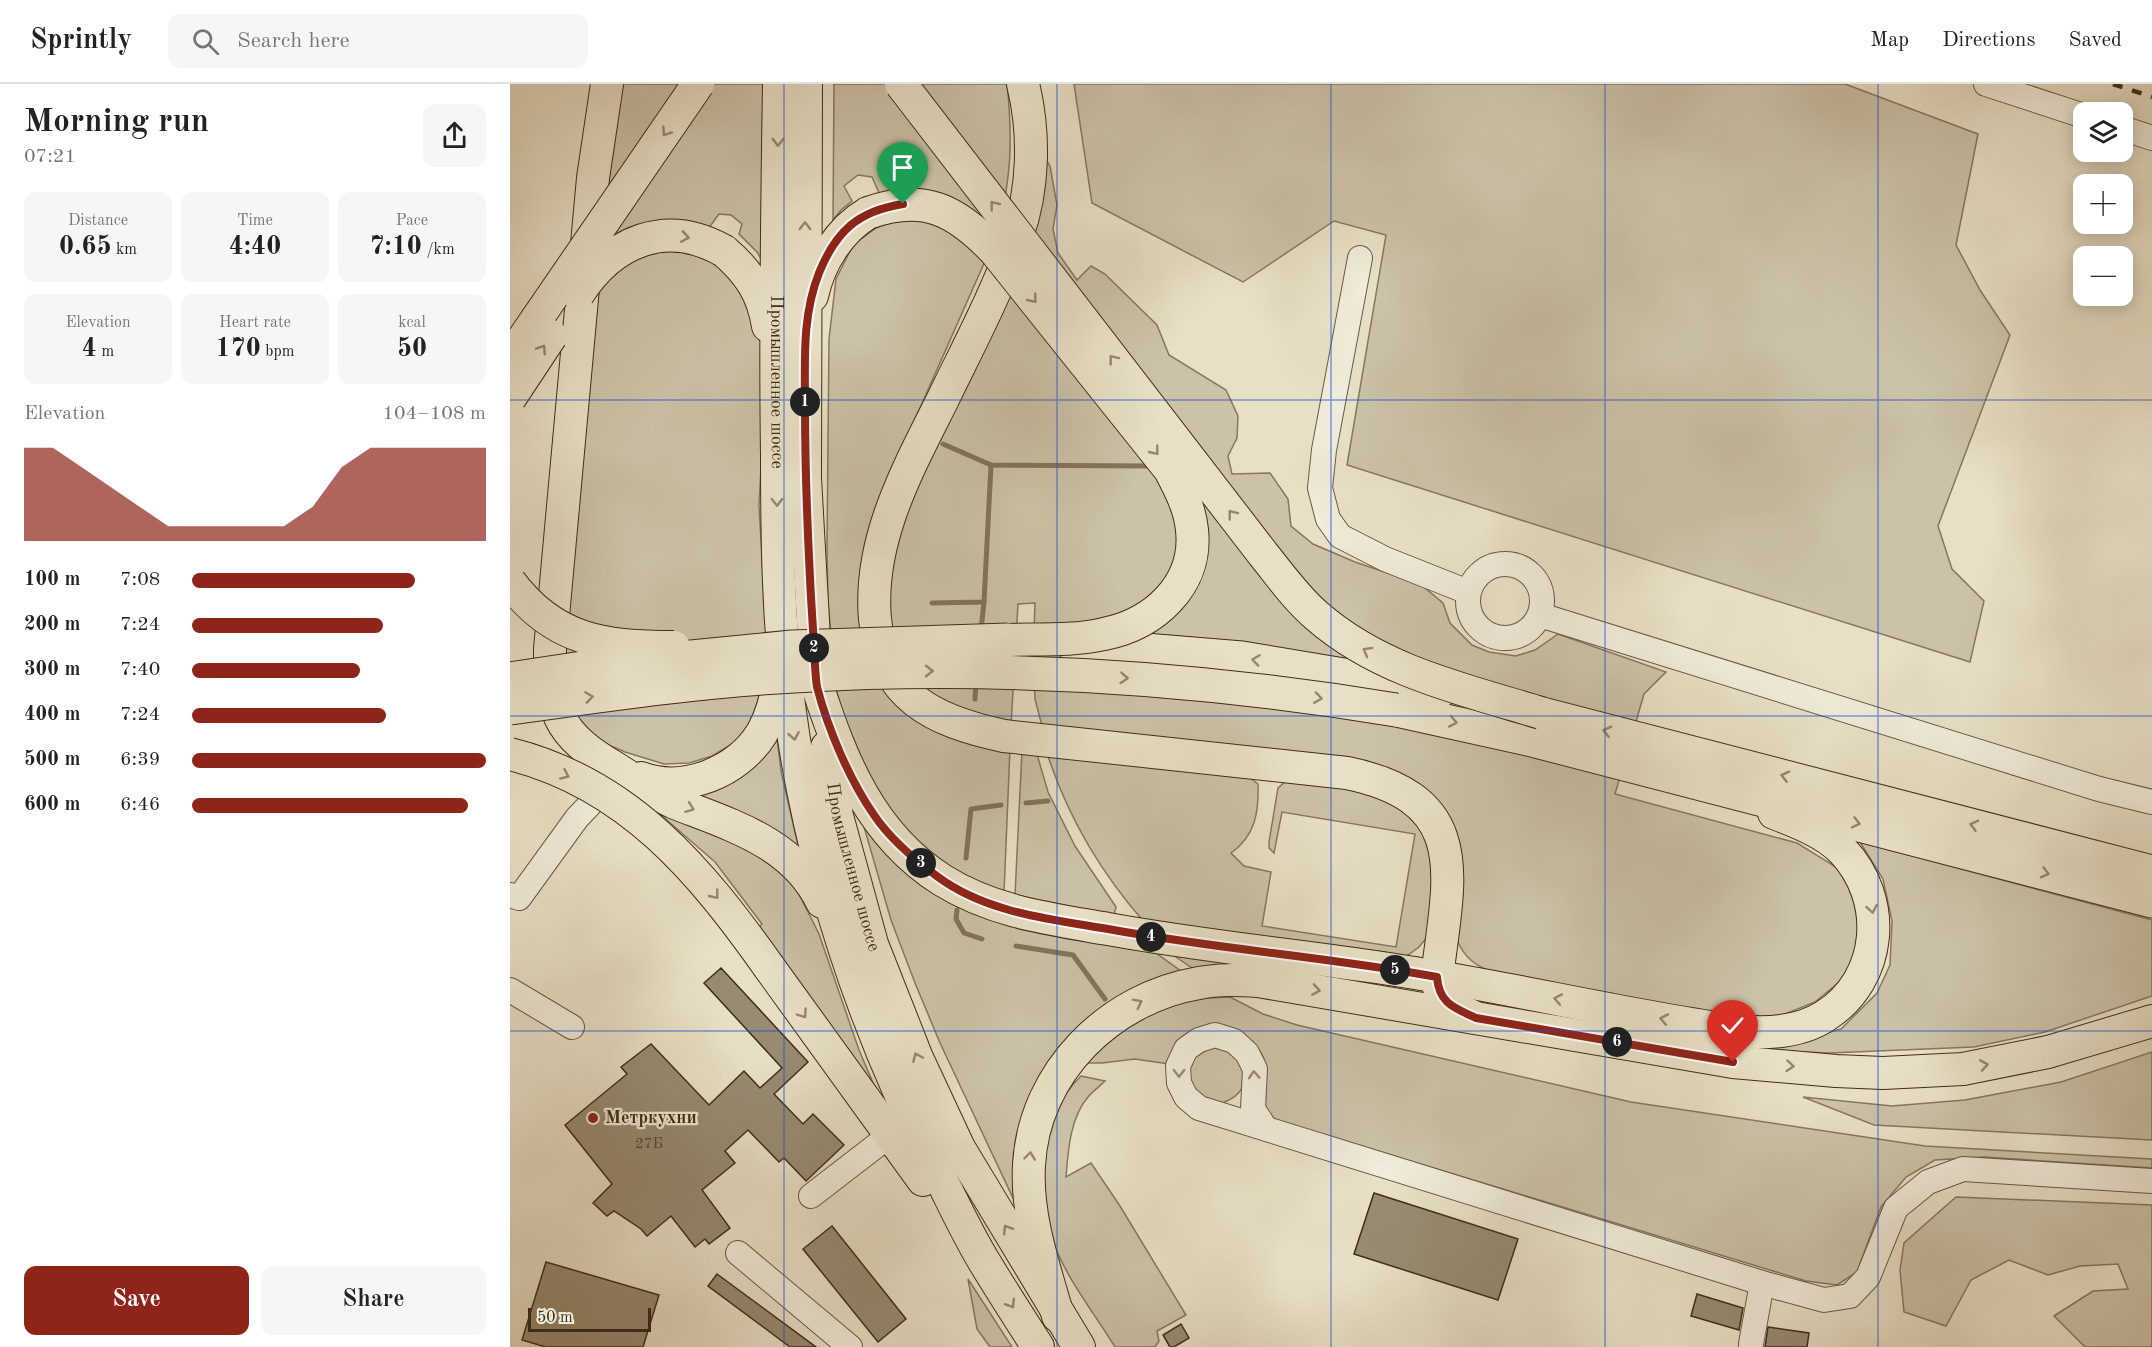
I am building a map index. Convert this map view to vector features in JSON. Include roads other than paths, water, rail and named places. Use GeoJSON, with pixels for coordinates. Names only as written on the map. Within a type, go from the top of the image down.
{"type":"FeatureCollection","features":[{"type":"Feature","properties":{"kind":"highway"},"geometry":{"type":"LineString","coordinates":[[510,679],[787,641],[1008,640],[1242,658],[1398,682],[1540,713],[1660,759],[2152,901]]}},
{"type":"Feature","properties":{"kind":"highway"},"geometry":{"type":"LineString","coordinates":[[510,708],[672,686],[783,676],[910,671],[1067,674],[1233,687],[1318,697],[1396,710],[1660,759],[2152,872]]}},
{"type":"Feature","properties":{"kind":"main road"},"geometry":{"type":"LineString","coordinates":[[607,84],[592,190],[550,650],[553,699],[560,718],[571,735],[586,748],[644,787],[673,802],[752,833],[797,866],[814,886],[845,952]]}},
{"type":"Feature","properties":{"kind":"main road"},"geometry":{"type":"LineString","coordinates":[[510,358],[698,84]]}},
{"type":"Feature","properties":{"kind":"main road","name":"Промышленное шоссе"},"geometry":{"type":"LineString","coordinates":[[778,84],[776,380],[789,706],[806,802],[822,875],[845,952],[876,1040],[914,1128],[984,1262],[1038,1347]]}},
{"type":"Feature","properties":{"kind":"main road","name":"Промышленное шоссе"},"geometry":{"type":"LineString","coordinates":[[806,84],[805,478],[817,685],[837,816],[872,944],[916,1058],[959,1148],[1058,1316],[1079,1347]]}},
{"type":"Feature","properties":{"kind":"main road"},"geometry":{"type":"LineString","coordinates":[[901,84],[1263,554],[1315,615],[1343,637],[1394,666],[1540,713]]}},
{"type":"Feature","properties":{"kind":"main road"},"geometry":{"type":"LineString","coordinates":[[1023,84],[1031,129],[1031,156],[1025,207],[1018,235],[984,315],[900,487],[882,540],[874,587],[874,610],[881,653],[889,671],[901,688],[932,712],[954,723],[980,731],[1004,736],[1347,773],[1384,783],[1418,803],[1431,817],[1440,832],[1449,872],[1437,977],[1438,988],[1450,1005],[1476,1018]]}},
{"type":"Feature","properties":{"kind":"main road"},"geometry":{"type":"LineString","coordinates":[[805,326],[820,271],[830,251],[854,221],[884,207],[903,204],[944,210],[963,220],[996,251],[1170,470],[1190,514],[1192,530],[1189,567],[1172,598],[1154,614],[1122,630],[1102,635],[1008,640]]}},
{"type":"Feature","properties":{"kind":"main road"},"geometry":{"type":"LineString","coordinates":[[510,398],[589,278],[622,249],[656,236],[674,236],[710,243],[724,251],[751,278],[761,296],[767,318],[776,380]]}},
{"type":"Feature","properties":{"kind":"main road"},"geometry":{"type":"LineString","coordinates":[[510,582],[528,604],[556,626],[598,642],[644,647],[787,641],[771,714],[761,734],[732,764],[714,774],[693,781],[677,782],[645,780],[620,771]]}},
{"type":"Feature","properties":{"kind":"main road"},"geometry":{"type":"LineString","coordinates":[[817,685],[843,758],[875,817],[896,841],[940,879],[967,894],[1008,910],[1147,936],[1393,969],[1712,1028],[1760,1033],[1803,1027],[1824,1017],[1842,1004],[1855,990],[1872,952],[1875,933],[1874,915],[1863,880],[1841,850],[1807,827],[1660,759]]}},
{"type":"Feature","properties":{"kind":"main road"},"geometry":{"type":"LineString","coordinates":[[510,754],[548,767],[614,800],[645,822],[702,878],[740,926],[984,1262]]}},
{"type":"Feature","properties":{"kind":"main road"},"geometry":{"type":"LineString","coordinates":[[1393,969],[1413,967],[1426,961],[1437,950],[1442,936]]}},
{"type":"Feature","properties":{"kind":"main road"},"geometry":{"type":"LineString","coordinates":[[1442,936],[1445,950],[1455,964],[1463,973],[1482,985]]}},
{"type":"Feature","properties":{"kind":"main road"},"geometry":{"type":"LineString","coordinates":[[1390,1002],[1423,997],[1433,988],[1437,977]]}},
{"type":"Feature","properties":{"kind":"main road"},"geometry":{"type":"LineString","coordinates":[[1058,1316],[1037,1242],[1032,1214],[1029,1164],[1041,1112],[1054,1084],[1070,1059],[1092,1034],[1116,1015],[1145,999],[1197,983],[1258,981],[1733,1062],[1836,1071],[1963,1069],[2048,1052],[2152,1021]]}},
{"type":"Feature","properties":{"kind":"street"},"geometry":{"type":"LineString","coordinates":[[1986,84],[2073,112]]}},
{"type":"Feature","properties":{"kind":"street"},"geometry":{"type":"LineString","coordinates":[[2133,132],[2152,138]]}},
{"type":"Feature","properties":{"kind":"street"},"geometry":{"type":"LineString","coordinates":[[1360,258],[1324,450],[1320,488],[1328,519],[1340,536],[1384,559],[1468,592]]}},
{"type":"Feature","properties":{"kind":"street"},"geometry":{"type":"LineString","coordinates":[[1501,563],[1516,565],[1530,573],[1539,585],[1542,600],[1540,615],[1531,628],[1517,636],[1501,638],[1486,633],[1474,622],[1468,608],[1468,592],[1475,578],[1487,568],[1501,563]]}},
{"type":"Feature","properties":{"kind":"street"},"geometry":{"type":"LineString","coordinates":[[1540,615],[2099,789],[2152,802]]}},
{"type":"Feature","properties":{"kind":"street"},"geometry":{"type":"LineString","coordinates":[[513,903],[577,818],[620,771]]}},
{"type":"Feature","properties":{"kind":"street"},"geometry":{"type":"LineString","coordinates":[[510,990],[572,1028]]}},
{"type":"Feature","properties":{"kind":"street"},"geometry":{"type":"LineString","coordinates":[[1266,1129],[1762,1283],[1824,1300],[1850,1296],[1868,1277],[1896,1208],[1928,1182],[1963,1169],[2152,1181]]}},
{"type":"Feature","properties":{"kind":"street"},"geometry":{"type":"LineString","coordinates":[[811,1196],[890,1135]]}},
{"type":"Feature","properties":{"kind":"street"},"geometry":{"type":"LineString","coordinates":[[738,1253],[850,1347]]}},
{"type":"Feature","properties":{"kind":"street"},"geometry":{"type":"LineString","coordinates":[[1751,1344],[1762,1283]]}},
{"type":"Feature","properties":{"kind":"waterway"},"geometry":{"type":"LineString","coordinates":[[943,444],[991,465],[1153,466]]}},
{"type":"Feature","properties":{"kind":"waterway"},"geometry":{"type":"LineString","coordinates":[[932,603],[984,602],[991,465]]}},
{"type":"Feature","properties":{"kind":"waterway"},"geometry":{"type":"LineString","coordinates":[[981,630],[984,602]]}},
{"type":"Feature","properties":{"kind":"waterway"},"geometry":{"type":"LineString","coordinates":[[975,699],[976,681]]}},
{"type":"Feature","properties":{"kind":"waterway"},"geometry":{"type":"LineString","coordinates":[[1026,803],[1048,801]]}},
{"type":"Feature","properties":{"kind":"waterway"},"geometry":{"type":"LineString","coordinates":[[966,858],[971,809],[1001,805]]}},
{"type":"Feature","properties":{"kind":"waterway"},"geometry":{"type":"LineString","coordinates":[[957,910],[956,919],[964,933],[982,939]]}},
{"type":"Feature","properties":{"kind":"waterway"},"geometry":{"type":"LineString","coordinates":[[1016,946],[1073,955],[1105,999]]}},
{"type":"Feature","properties":{"kind":"railway"},"geometry":{"type":"LineString","coordinates":[[2113,84],[2152,97]]}},
{"type":"Feature","properties":{"kind":"place","name":"Метркухни"},"geometry":{"type":"Point","coordinates":[593,1118]}}]}
